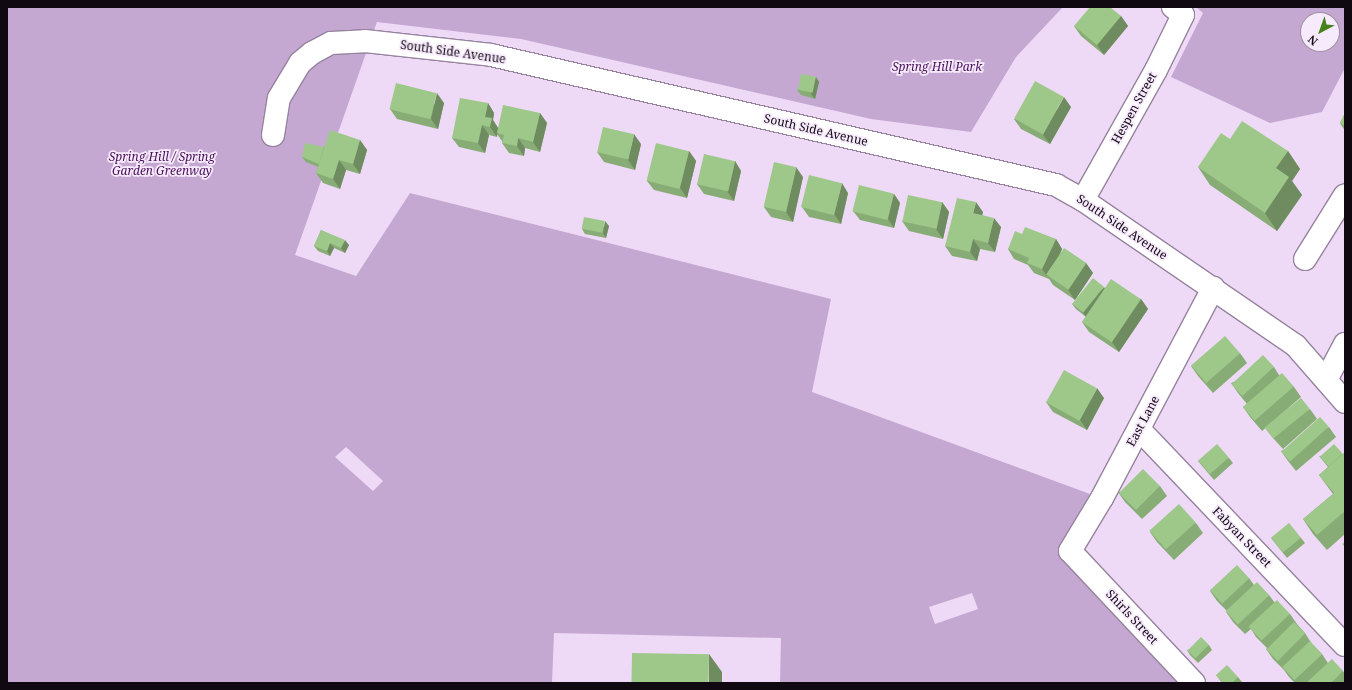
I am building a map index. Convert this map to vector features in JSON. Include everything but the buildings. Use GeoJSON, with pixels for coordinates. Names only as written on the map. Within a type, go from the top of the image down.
{"type":"FeatureCollection","features":[{"type":"Feature","properties":{"kind":"street","name":"Hespen Street"},"geometry":{"type":"LineString","coordinates":[[1083,200],[1156,70],[1178,11]]}},
{"type":"Feature","properties":{"kind":"street","name":"South Side Avenue"},"geometry":{"type":"LineString","coordinates":[[272,135],[280,98],[300,63],[312,53],[331,43],[365,41],[491,56],[1056,185],[1083,200],[1296,346],[1345,402]]}},
{"type":"Feature","properties":{"kind":"street"},"geometry":{"type":"LineString","coordinates":[[1305,259],[1345,195]]}},
{"type":"Feature","properties":{"kind":"street","name":"East Lane"},"geometry":{"type":"LineString","coordinates":[[1070,551],[1139,429],[1213,288]]}},
{"type":"Feature","properties":{"kind":"street"},"geometry":{"type":"LineString","coordinates":[[1326,380],[1345,344]]}},
{"type":"Feature","properties":{"kind":"street","name":"Fabyan Street"},"geometry":{"type":"LineString","coordinates":[[1139,429],[1345,645]]}},
{"type":"Feature","properties":{"kind":"street","name":"Shirls Street"},"geometry":{"type":"LineString","coordinates":[[1070,551],[1194,683]]}},
{"type":"Feature","properties":{"kind":"green space"},"geometry":{"type":"Polygon","coordinates":[[[7,7],[1063,7],[1016,57],[971,132],[871,119],[521,39],[377,22],[295,255],[356,276],[410,193],[831,299],[812,392],[1090,494],[1060,552],[1182,683],[780,683],[781,638],[554,633],[552,683],[7,683],[7,7]],[[346,447],[335,457],[373,491],[383,481],[346,447]],[[972,593],[929,607],[935,624],[978,609],[972,593]]]}},
{"type":"Feature","properties":{"kind":"green space"},"geometry":{"type":"Polygon","coordinates":[[[1196,7],[1345,7],[1345,68],[1322,112],[1270,123],[1171,77],[1203,13],[1196,7]]]}},
{"type":"Feature","properties":{"kind":"park label","name":"Spring Hill Park"},"geometry":{"type":"Point","coordinates":[937,67]}},
{"type":"Feature","properties":{"kind":"park label","name":"Spring Hill / Spring Garden Greenway"},"geometry":{"type":"Point","coordinates":[162,164]}}]}
